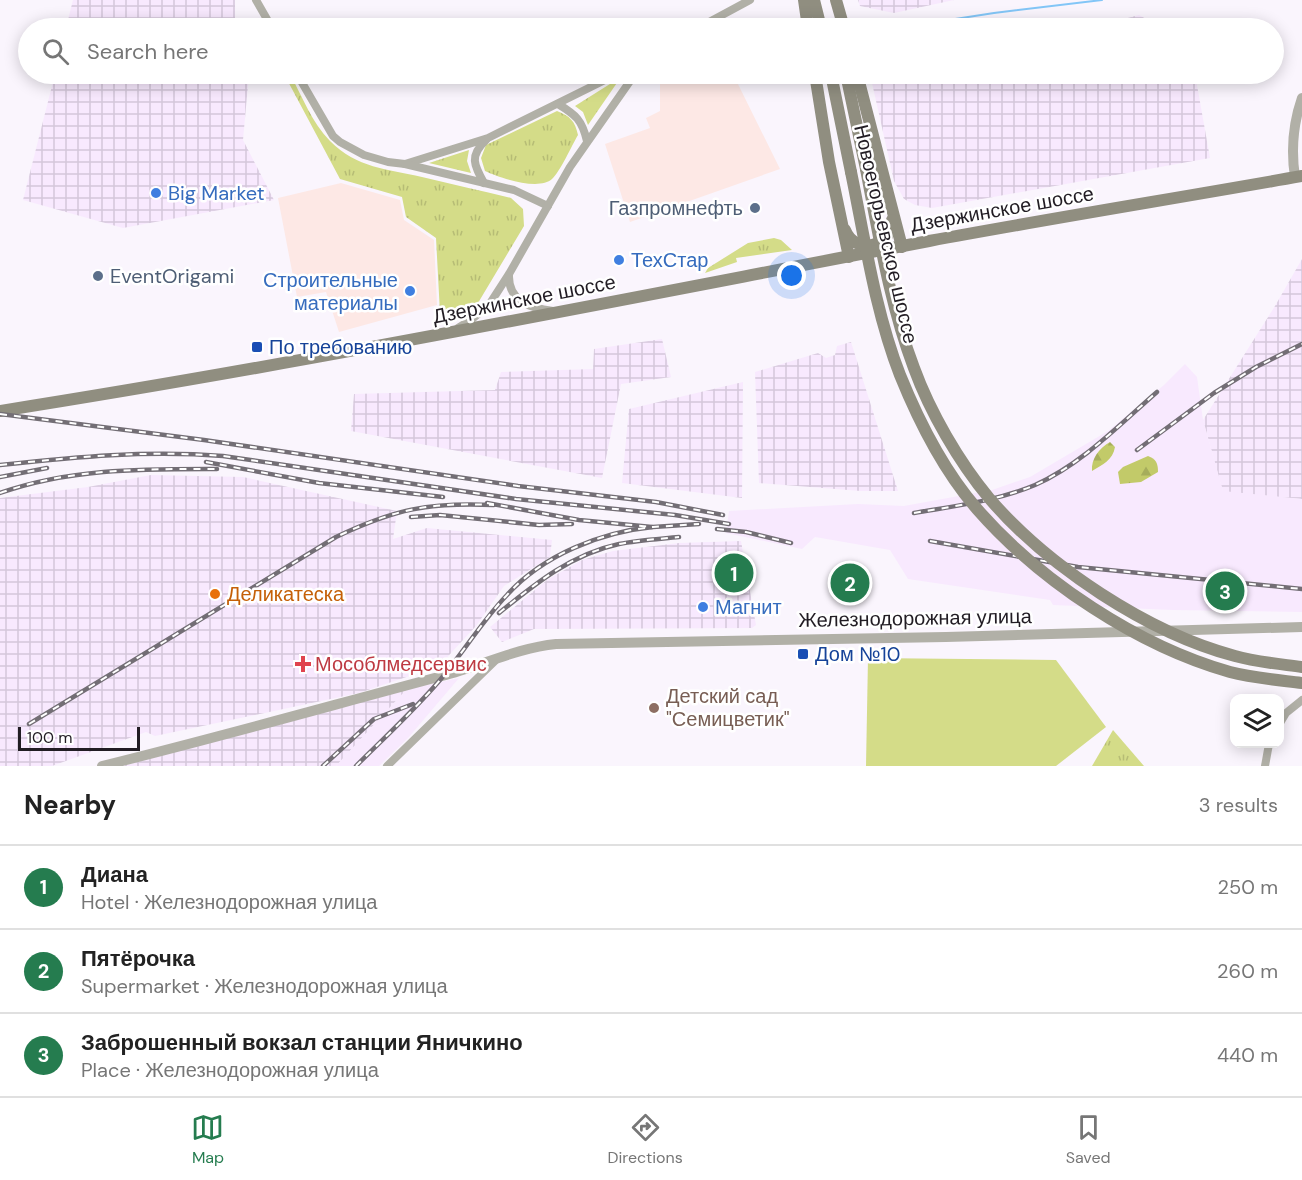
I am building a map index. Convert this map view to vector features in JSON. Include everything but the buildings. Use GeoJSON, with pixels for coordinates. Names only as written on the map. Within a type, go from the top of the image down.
{"type":"FeatureCollection","features":[{"type":"Feature","properties":{"kind":"main road"},"geometry":{"type":"LineString","coordinates":[[804,0],[807,18]]}},
{"type":"Feature","properties":{"kind":"main road"},"geometry":{"type":"LineString","coordinates":[[814,0],[818,18]]}},
{"type":"Feature","properties":{"kind":"main road"},"geometry":{"type":"LineString","coordinates":[[834,0],[836,18]]}},
{"type":"Feature","properties":{"kind":"main road"},"geometry":{"type":"LineString","coordinates":[[834,0],[840,18]]}},
{"type":"Feature","properties":{"kind":"main road"},"geometry":{"type":"LineString","coordinates":[[817,84],[827,151],[849,257]]}},
{"type":"Feature","properties":{"kind":"main road","name":"Новоегорьевское шоссе"},"geometry":{"type":"LineString","coordinates":[[833,84],[878,303],[901,376],[946,465],[977,508],[1021,552],[1123,626],[1176,652],[1231,672],[1302,683]]}},
{"type":"Feature","properties":{"kind":"main road","name":"Новоегорьевское шоссе"},"geometry":{"type":"LineString","coordinates":[[848,84],[893,299],[914,370],[959,456],[989,498],[1048,554],[1131,612],[1182,637],[1235,657],[1302,667]]}},
{"type":"Feature","properties":{"kind":"main road"},"geometry":{"type":"LineString","coordinates":[[860,84],[902,247]]}},
{"type":"Feature","properties":{"kind":"main road","name":"Дзержинское шоссе"},"geometry":{"type":"LineString","coordinates":[[0,411],[138,390],[902,247],[1299,177]]}},
{"type":"Feature","properties":{"kind":"main road"},"geometry":{"type":"LineString","coordinates":[[840,211],[849,238],[859,244],[870,246],[884,241],[889,234],[892,225],[891,204]]}},
{"type":"Feature","properties":{"kind":"street"},"geometry":{"type":"LineString","coordinates":[[256,0],[266,18]]}},
{"type":"Feature","properties":{"kind":"street"},"geometry":{"type":"LineString","coordinates":[[717,18],[750,0]]}},
{"type":"Feature","properties":{"kind":"street"},"geometry":{"type":"LineString","coordinates":[[303,84],[333,136],[340,142],[376,159],[514,190],[548,206]]}},
{"type":"Feature","properties":{"kind":"street"},"geometry":{"type":"LineString","coordinates":[[405,164],[488,138],[597,84]]}},
{"type":"Feature","properties":{"kind":"street"},"geometry":{"type":"LineString","coordinates":[[441,335],[471,320],[489,305],[587,141],[628,84]]}},
{"type":"Feature","properties":{"kind":"street"},"geometry":{"type":"LineString","coordinates":[[1299,177],[1293,147],[1302,99]]}},
{"type":"Feature","properties":{"kind":"street"},"geometry":{"type":"LineString","coordinates":[[558,104],[578,118],[584,127],[587,141]]}},
{"type":"Feature","properties":{"kind":"street"},"geometry":{"type":"LineString","coordinates":[[484,183],[474,158],[479,146],[488,138]]}},
{"type":"Feature","properties":{"kind":"street"},"geometry":{"type":"LineString","coordinates":[[509,274],[511,292],[521,302],[559,312]]}},
{"type":"Feature","properties":{"kind":"street","name":"Железнодорожная улица"},"geometry":{"type":"LineString","coordinates":[[102,766],[239,732],[495,660],[534,646],[1302,627]]}},
{"type":"Feature","properties":{"kind":"street"},"geometry":{"type":"LineString","coordinates":[[387,766],[495,660]]}},
{"type":"Feature","properties":{"kind":"street"},"geometry":{"type":"LineString","coordinates":[[1284,718],[1292,707],[1302,700]]}},
{"type":"Feature","properties":{"kind":"street"},"geometry":{"type":"LineString","coordinates":[[1292,707],[1302,707]]}},
{"type":"Feature","properties":{"kind":"street"},"geometry":{"type":"LineString","coordinates":[[1265,766],[1268,748]]}},
{"type":"Feature","properties":{"kind":"shaded area"},"geometry":{"type":"Polygon","coordinates":[[[73,0],[235,0],[235,18],[68,18],[73,0]]]}},
{"type":"Feature","properties":{"kind":"shaded area"},"geometry":{"type":"Polygon","coordinates":[[[858,0],[954,0],[894,13],[860,6],[858,0]]]}},
{"type":"Feature","properties":{"kind":"shaded area"},"geometry":{"type":"Polygon","coordinates":[[[1139,15],[1144,18],[1128,18],[1139,15]]]}},
{"type":"Feature","properties":{"kind":"shaded area"},"geometry":{"type":"Polygon","coordinates":[[[52,84],[248,84],[243,140],[274,200],[123,228],[23,200],[52,84]]]}},
{"type":"Feature","properties":{"kind":"shaded area"},"geometry":{"type":"Polygon","coordinates":[[[660,84],[738,84],[780,169],[630,222],[605,144],[650,128],[646,118],[660,111],[660,84]]]}},
{"type":"Feature","properties":{"kind":"shaded area"},"geometry":{"type":"Polygon","coordinates":[[[872,84],[1197,84],[1210,158],[932,208],[915,205],[904,199],[894,181],[872,84]]]}},
{"type":"Feature","properties":{"kind":"shaded area"},"geometry":{"type":"Polygon","coordinates":[[[341,183],[400,200],[404,220],[434,240],[437,305],[339,332],[326,292],[297,297],[278,198],[341,183]]]}},
{"type":"Feature","properties":{"kind":"shaded area"},"geometry":{"type":"Polygon","coordinates":[[[1302,259],[1302,499],[1223,492],[1203,420],[1302,259]]]}},
{"type":"Feature","properties":{"kind":"shaded area"},"geometry":{"type":"Polygon","coordinates":[[[662,339],[671,377],[621,384],[602,478],[351,431],[354,394],[495,390],[501,372],[593,369],[594,349],[662,339]]]}},
{"type":"Feature","properties":{"kind":"shaded area"},"geometry":{"type":"Polygon","coordinates":[[[851,342],[898,491],[861,491],[759,483],[755,372],[818,353],[826,358],[835,355],[837,346],[851,342]]]}},
{"type":"Feature","properties":{"kind":"shaded area"},"geometry":{"type":"Polygon","coordinates":[[[1185,364],[1197,377],[1203,420],[1223,491],[1302,499],[1302,612],[1053,605],[1050,600],[908,579],[890,550],[815,537],[802,549],[726,533],[729,511],[858,504],[904,506],[992,490],[1030,477],[1108,431],[1164,385],[1185,364]]]}},
{"type":"Feature","properties":{"kind":"shaded area"},"geometry":{"type":"Polygon","coordinates":[[[743,382],[742,498],[622,483],[629,409],[743,382]]]}},
{"type":"Feature","properties":{"kind":"shaded area"},"geometry":{"type":"Polygon","coordinates":[[[151,475],[243,477],[397,511],[393,539],[427,528],[552,540],[550,557],[504,586],[476,626],[439,666],[359,693],[155,736],[146,732],[52,766],[0,766],[0,498],[88,487],[151,475]]]}},
{"type":"Feature","properties":{"kind":"shaded area"},"geometry":{"type":"Polygon","coordinates":[[[741,541],[756,625],[752,628],[534,629],[502,642],[490,627],[547,580],[582,560],[613,551],[679,543],[741,541]]]}},
{"type":"Feature","properties":{"kind":"shaded area"},"geometry":{"type":"Polygon","coordinates":[[[459,678],[408,738],[379,766],[336,766],[407,689],[459,678]]]}},
{"type":"Feature","properties":{"kind":"shaded area"},"geometry":{"type":"Polygon","coordinates":[[[407,689],[336,766],[122,766],[407,689]]]}},
{"type":"Feature","properties":{"kind":"green space"},"geometry":{"type":"Polygon","coordinates":[[[289,84],[295,84],[324,134],[340,150],[351,157],[373,166],[511,198],[523,209],[524,226],[478,303],[440,313],[436,238],[406,217],[402,197],[340,179],[289,84]]]}},
{"type":"Feature","properties":{"kind":"green space"},"geometry":{"type":"Polygon","coordinates":[[[610,84],[616,84],[588,125],[583,112],[575,106],[610,84]]]}},
{"type":"Feature","properties":{"kind":"green space"},"geometry":{"type":"Polygon","coordinates":[[[557,111],[571,120],[578,135],[552,179],[538,184],[529,184],[509,180],[485,171],[481,158],[486,145],[557,111]]]}},
{"type":"Feature","properties":{"kind":"green space"},"geometry":{"type":"Polygon","coordinates":[[[469,150],[467,161],[471,173],[429,163],[469,150]]]}},
{"type":"Feature","properties":{"kind":"green space"},"geometry":{"type":"Polygon","coordinates":[[[774,238],[781,240],[792,250],[736,258],[737,262],[705,273],[708,268],[748,243],[774,238]]]}},
{"type":"Feature","properties":{"kind":"green space"},"geometry":{"type":"Polygon","coordinates":[[[1110,442],[1115,447],[1114,452],[1106,462],[1092,471],[1096,454],[1110,442]]]}},
{"type":"Feature","properties":{"kind":"green space"},"geometry":{"type":"Polygon","coordinates":[[[1148,456],[1156,462],[1158,472],[1141,482],[1120,484],[1118,472],[1123,467],[1148,456]]]}},
{"type":"Feature","properties":{"kind":"green space"},"geometry":{"type":"Polygon","coordinates":[[[868,658],[1056,660],[1106,727],[1056,766],[866,766],[868,658]]]}},
{"type":"Feature","properties":{"kind":"green space"},"geometry":{"type":"Polygon","coordinates":[[[1113,730],[1144,766],[1092,766],[1113,730]]]}},
{"type":"Feature","properties":{"kind":"waterway"},"geometry":{"type":"LineString","coordinates":[[962,18],[1102,0]]}},
{"type":"Feature","properties":{"kind":"railway"},"geometry":{"type":"LineString","coordinates":[[1137,450],[1214,393],[1256,367],[1302,344]]}},
{"type":"Feature","properties":{"kind":"railway"},"geometry":{"type":"LineString","coordinates":[[914,513],[991,499],[1035,485],[1084,455],[1157,392]]}},
{"type":"Feature","properties":{"kind":"railway"},"geometry":{"type":"LineString","coordinates":[[0,414],[204,440],[518,486],[656,502],[723,515]]}},
{"type":"Feature","properties":{"kind":"railway"},"geometry":{"type":"LineString","coordinates":[[0,465],[139,454],[223,456],[516,499],[675,515],[729,524]]}},
{"type":"Feature","properties":{"kind":"railway"},"geometry":{"type":"LineString","coordinates":[[206,462],[319,483],[443,497]]}},
{"type":"Feature","properties":{"kind":"railway"},"geometry":{"type":"LineString","coordinates":[[0,477],[47,468]]}},
{"type":"Feature","properties":{"kind":"railway"},"geometry":{"type":"LineString","coordinates":[[0,493],[80,474],[135,470],[217,469]]}},
{"type":"Feature","properties":{"kind":"railway"},"geometry":{"type":"LineString","coordinates":[[487,503],[579,520],[652,527]]}},
{"type":"Feature","properties":{"kind":"railway"},"geometry":{"type":"LineString","coordinates":[[29,724],[336,537],[357,527],[395,514],[431,506],[494,505]]}},
{"type":"Feature","properties":{"kind":"railway"},"geometry":{"type":"LineString","coordinates":[[411,517],[440,515],[539,525],[572,524]]}},
{"type":"Feature","properties":{"kind":"railway"},"geometry":{"type":"LineString","coordinates":[[356,766],[435,686],[507,595],[538,568],[574,548],[613,534],[653,527],[699,524]]}},
{"type":"Feature","properties":{"kind":"railway"},"geometry":{"type":"LineString","coordinates":[[717,529],[746,532],[791,543]]}},
{"type":"Feature","properties":{"kind":"railway"},"geometry":{"type":"LineString","coordinates":[[499,613],[555,571],[586,555],[619,544],[679,537]]}},
{"type":"Feature","properties":{"kind":"railway"},"geometry":{"type":"LineString","coordinates":[[930,541],[1078,567],[1302,589]]}},
{"type":"Feature","properties":{"kind":"railway"},"geometry":{"type":"LineString","coordinates":[[323,766],[374,719],[413,704]]}},
{"type":"Feature","properties":{"kind":"place","name":"Big Market"},"geometry":{"type":"Point","coordinates":[156,193]}},
{"type":"Feature","properties":{"kind":"place","name":"Газпромнефть"},"geometry":{"type":"Point","coordinates":[755,208]}},
{"type":"Feature","properties":{"kind":"place","name":"ТехСтар"},"geometry":{"type":"Point","coordinates":[619,260]}},
{"type":"Feature","properties":{"kind":"place","name":"EventOrigami"},"geometry":{"type":"Point","coordinates":[98,276]}},
{"type":"Feature","properties":{"kind":"place","name":"Строительные материалы"},"geometry":{"type":"Point","coordinates":[410,291]}},
{"type":"Feature","properties":{"kind":"place","name":"По требованию"},"geometry":{"type":"Point","coordinates":[257,347]}},
{"type":"Feature","properties":{"kind":"place","name":"Диана"},"geometry":{"type":"Point","coordinates":[734,573]}},
{"type":"Feature","properties":{"kind":"place","name":"Пятёрочка"},"geometry":{"type":"Point","coordinates":[850,583]}},
{"type":"Feature","properties":{"kind":"place","name":"Заброшенный вокзал станции Яничкино"},"geometry":{"type":"Point","coordinates":[1225,591]}},
{"type":"Feature","properties":{"kind":"place","name":"Деликатеска"},"geometry":{"type":"Point","coordinates":[215,594]}},
{"type":"Feature","properties":{"kind":"place","name":"Магнит"},"geometry":{"type":"Point","coordinates":[703,607]}},
{"type":"Feature","properties":{"kind":"place","name":"Дом №10"},"geometry":{"type":"Point","coordinates":[803,654]}},
{"type":"Feature","properties":{"kind":"place","name":"Мособлмедсервис"},"geometry":{"type":"Point","coordinates":[303,664]}},
{"type":"Feature","properties":{"kind":"place","name":"Детский сад \"Семицветик\""},"geometry":{"type":"Point","coordinates":[654,708]}}]}
